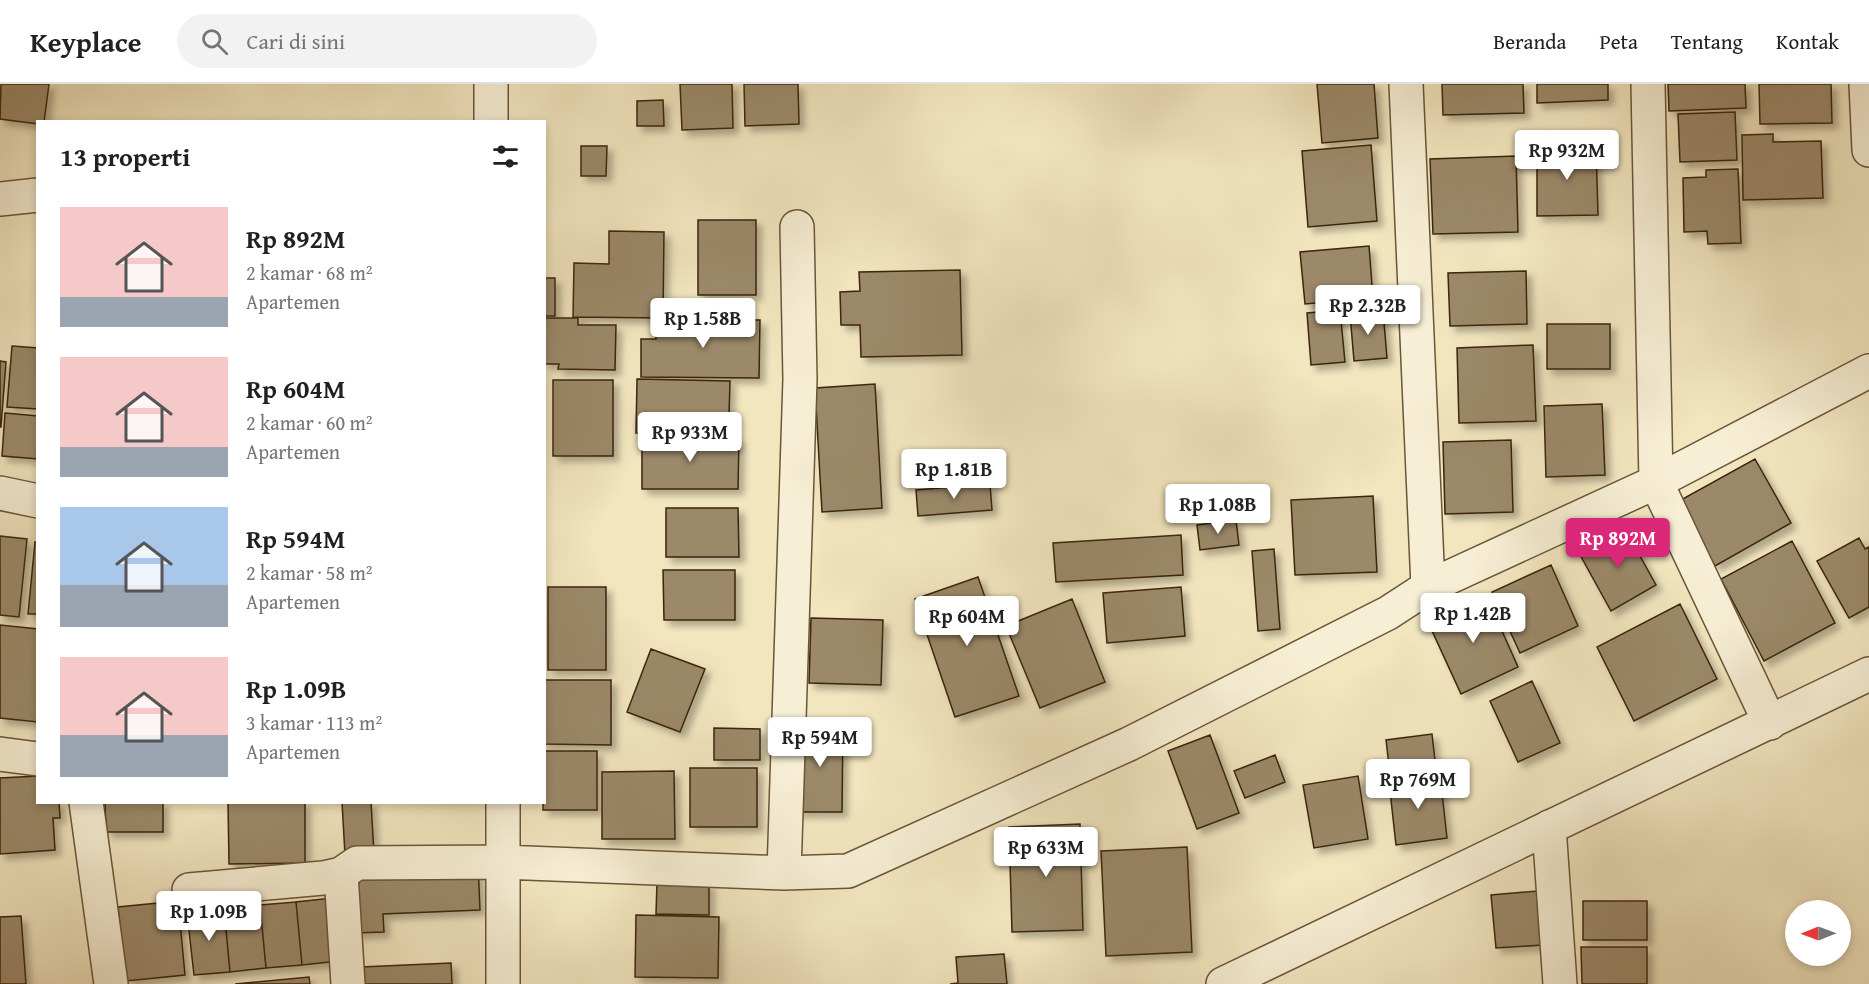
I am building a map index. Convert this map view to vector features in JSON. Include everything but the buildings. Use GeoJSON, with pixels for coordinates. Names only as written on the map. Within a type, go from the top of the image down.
{"type":"FeatureCollection","features":[{"type":"Feature","properties":{"kind":"street"},"geometry":{"type":"LineString","coordinates":[[490,84],[491,120]]}},
{"type":"Feature","properties":{"kind":"street"},"geometry":{"type":"LineString","coordinates":[[1406,84],[1428,586]]}},
{"type":"Feature","properties":{"kind":"street"},"geometry":{"type":"LineString","coordinates":[[1648,84],[1656,482],[1770,723]]}},
{"type":"Feature","properties":{"kind":"street"},"geometry":{"type":"LineString","coordinates":[[1866,84],[1869,150]]}},
{"type":"Feature","properties":{"kind":"street"},"geometry":{"type":"LineString","coordinates":[[0,199],[36,195]]}},
{"type":"Feature","properties":{"kind":"street"},"geometry":{"type":"LineString","coordinates":[[784,873],[800,379],[796,227]]}},
{"type":"Feature","properties":{"kind":"street"},"geometry":{"type":"LineString","coordinates":[[189,890],[323,878],[341,874],[357,863],[504,862],[784,873],[848,871],[1129,744],[1388,613],[1428,586],[1656,482],[1869,371]]}},
{"type":"Feature","properties":{"kind":"street"},"geometry":{"type":"LineString","coordinates":[[0,493],[36,501]]}},
{"type":"Feature","properties":{"kind":"street"},"geometry":{"type":"LineString","coordinates":[[1223,984],[1869,675]]}},
{"type":"Feature","properties":{"kind":"street"},"geometry":{"type":"LineString","coordinates":[[0,754],[36,759]]}},
{"type":"Feature","properties":{"kind":"street"},"geometry":{"type":"LineString","coordinates":[[86,804],[111,984]]}},
{"type":"Feature","properties":{"kind":"street"},"geometry":{"type":"LineString","coordinates":[[503,804],[503,984]]}},
{"type":"Feature","properties":{"kind":"street"},"geometry":{"type":"LineString","coordinates":[[1549,827],[1560,984]]}},
{"type":"Feature","properties":{"kind":"street"},"geometry":{"type":"LineString","coordinates":[[341,874],[348,984]]}}]}
